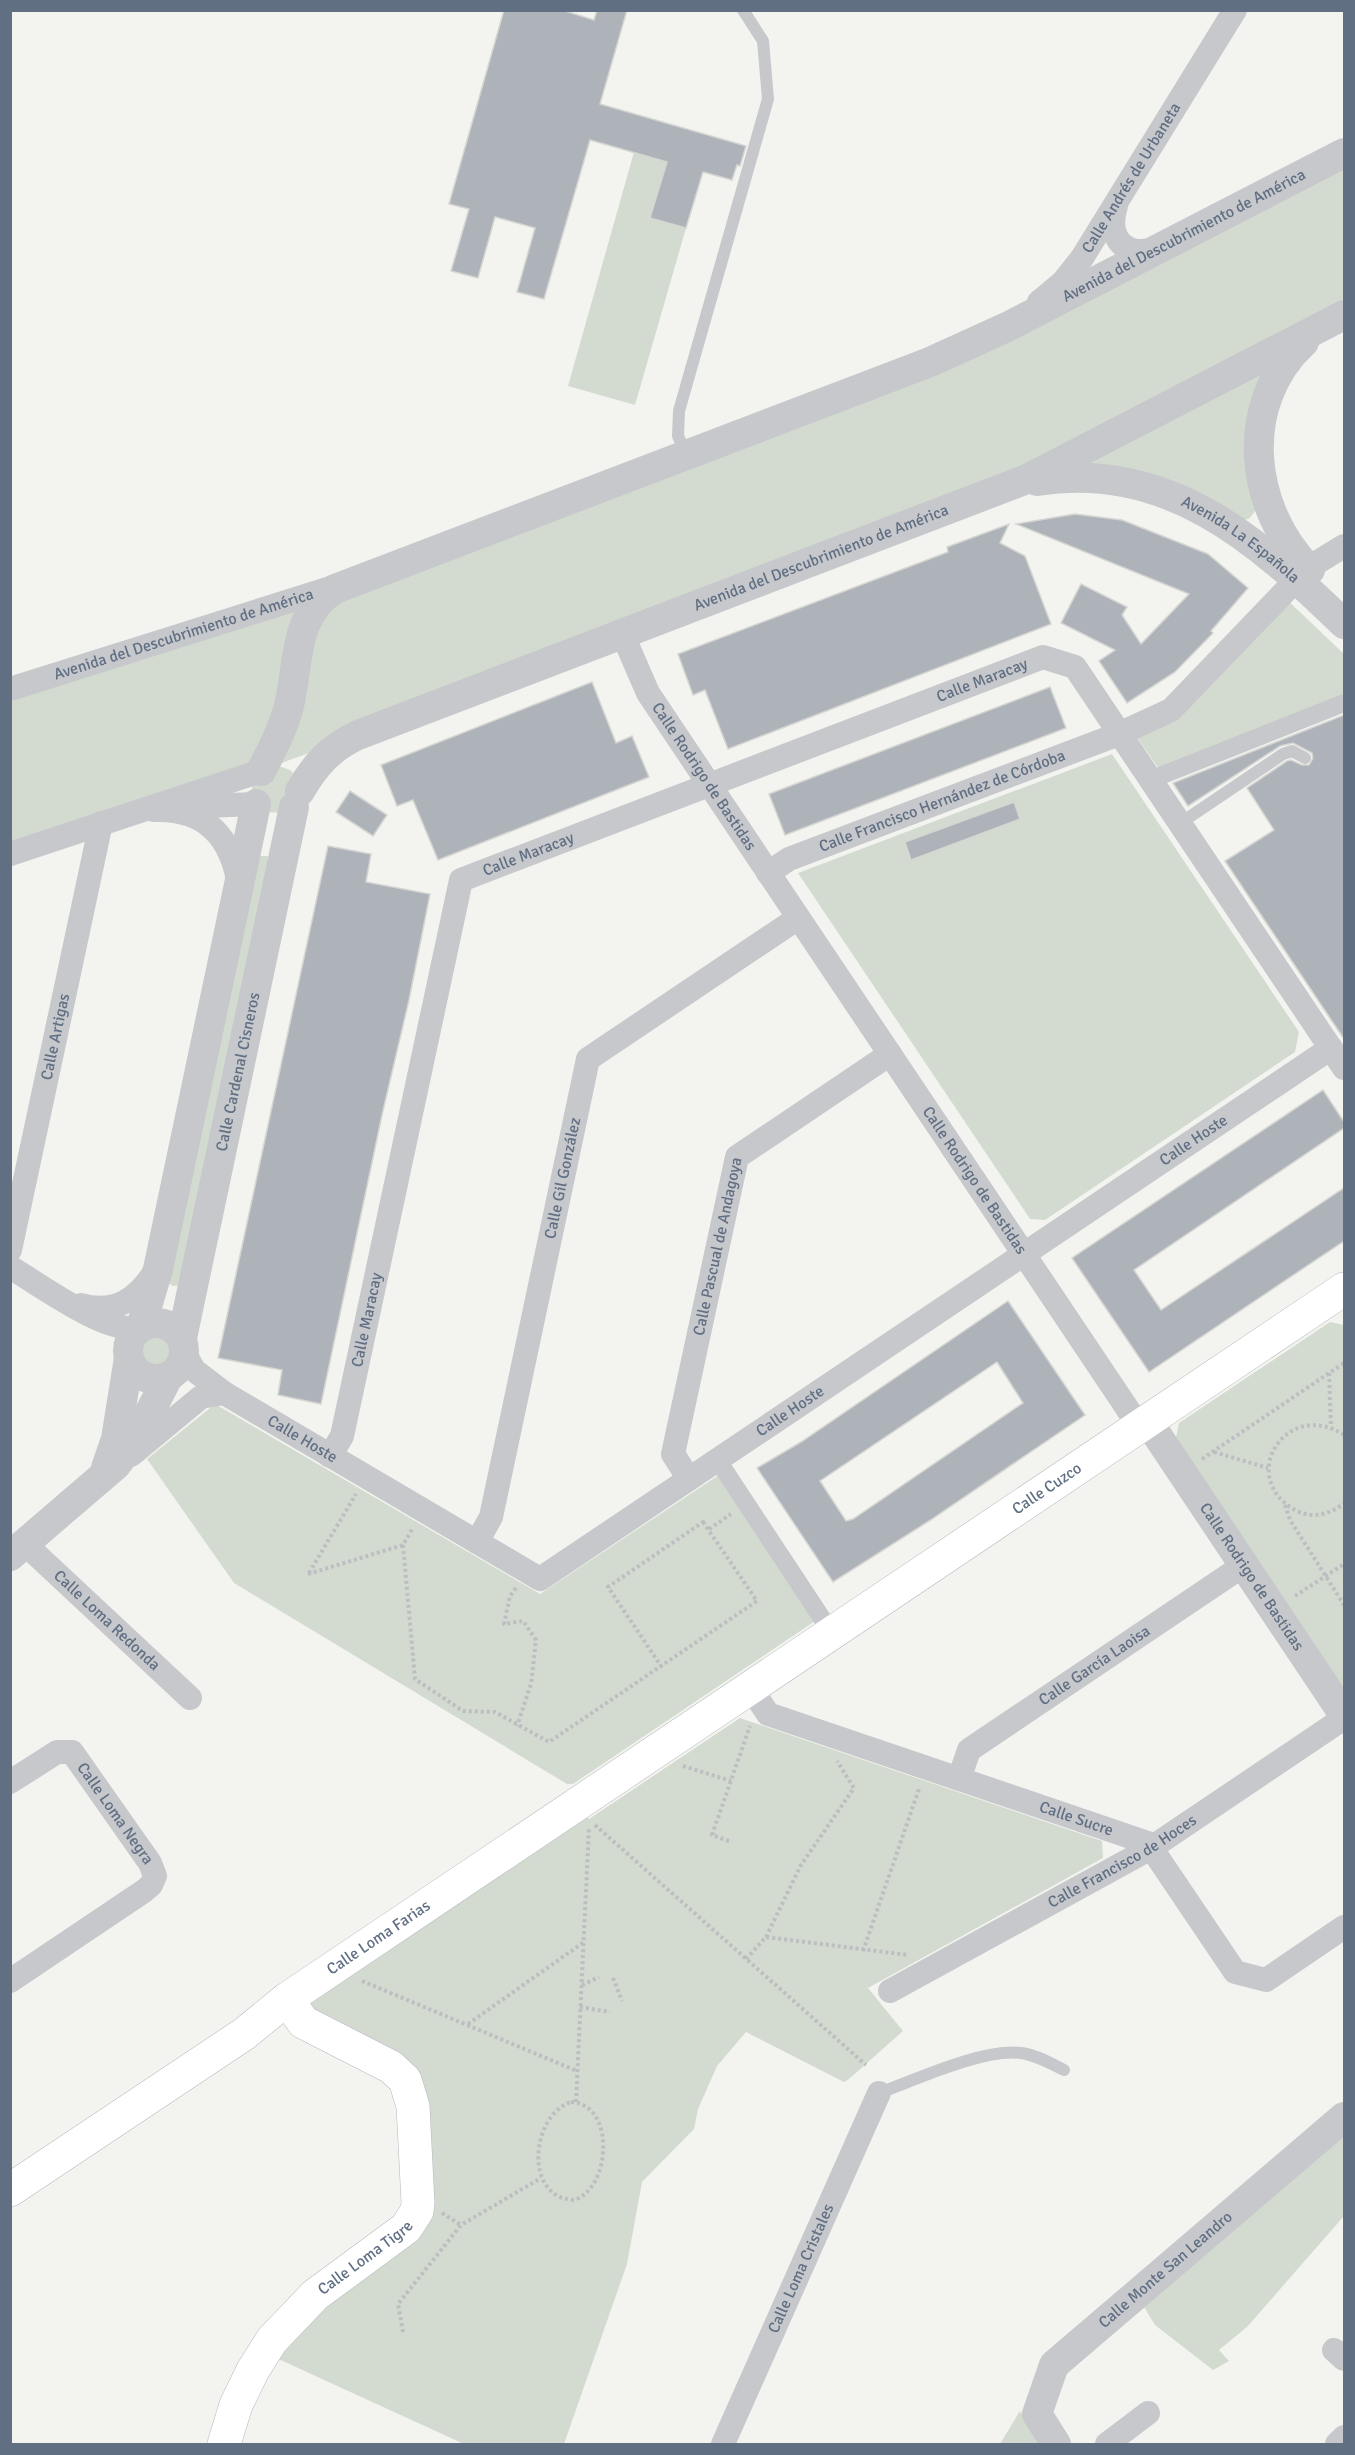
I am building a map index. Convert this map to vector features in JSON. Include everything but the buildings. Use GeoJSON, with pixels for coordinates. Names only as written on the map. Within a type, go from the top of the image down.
{"type":"FeatureCollection","features":[{"type":"Feature","properties":{"kind":"main road","name":"Calle Cuzco"},"geometry":{"type":"LineString","coordinates":[[750,1687],[1139,1426],[1343,1294]]}},
{"type":"Feature","properties":{"kind":"main road","name":"Calle Loma Farias"},"geometry":{"type":"LineString","coordinates":[[10,2190],[244,2034],[287,1999],[750,1687]]}},
{"type":"Feature","properties":{"kind":"main road","name":"Calle Loma Tigre"},"geometry":{"type":"LineString","coordinates":[[224,2445],[236,2405],[253,2370],[272,2340],[315,2295],[400,2235],[412,2221],[418,2203],[413,2106],[405,2080],[391,2067],[303,2022],[287,1999]]}},
{"type":"Feature","properties":{"kind":"street","name":"Calle Andrés de Urbaneta"},"geometry":{"type":"LineString","coordinates":[[1007,327],[1063,282],[1082,258],[1235,10]]}},
{"type":"Feature","properties":{"kind":"street","name":"Avenida del Descubrimiento de América"},"geometry":{"type":"LineString","coordinates":[[10,689],[284,601],[354,581],[930,362],[1007,327],[1344,153]]}},
{"type":"Feature","properties":{"kind":"street"},"geometry":{"type":"LineString","coordinates":[[1119,198],[1112,226],[1121,244],[1133,250],[1144,251],[1172,242]]}},
{"type":"Feature","properties":{"kind":"street","name":"Avenida del Descubrimiento de América"},"geometry":{"type":"LineString","coordinates":[[297,799],[321,759],[340,744],[358,735],[1027,479],[1340,317]]}},
{"type":"Feature","properties":{"kind":"street"},"geometry":{"type":"LineString","coordinates":[[1218,517],[1233,522],[1250,518],[1258,507],[1261,484],[1258,444],[1264,405],[1281,371],[1302,344],[1340,317]]}},
{"type":"Feature","properties":{"kind":"street","name":"Avenida La Española"},"geometry":{"type":"LineString","coordinates":[[996,491],[1027,482],[1063,478],[1121,482],[1186,501],[1218,517],[1260,548],[1303,573],[1344,603]]}},
{"type":"Feature","properties":{"kind":"street"},"geometry":{"type":"LineString","coordinates":[[1261,484],[1279,531],[1303,573]]}},
{"type":"Feature","properties":{"kind":"street"},"geometry":{"type":"LineString","coordinates":[[1119,734],[1171,710],[1303,573],[1344,546]]}},
{"type":"Feature","properties":{"kind":"street","name":"Avenida La Española"},"geometry":{"type":"LineString","coordinates":[[1303,573],[1344,624]]}},
{"type":"Feature","properties":{"kind":"street","name":"Avenida del Descubrimiento de América"},"geometry":{"type":"LineString","coordinates":[[261,771],[286,719],[300,639],[308,617],[325,596],[354,581]]}},
{"type":"Feature","properties":{"kind":"street","name":"Calle Rodrigo de Bastidas"},"geometry":{"type":"LineString","coordinates":[[622,633],[643,686],[1139,1426],[1153,1429],[1344,1716]]}},
{"type":"Feature","properties":{"kind":"street","name":"Calle Maracay"},"geometry":{"type":"LineString","coordinates":[[330,1456],[342,1436],[460,880],[1043,657],[1075,667],[1179,824],[1338,1044],[1344,1068]]}},
{"type":"Feature","properties":{"kind":"street"},"geometry":{"type":"LineString","coordinates":[[1150,780],[1344,703]]}},
{"type":"Feature","properties":{"kind":"street","name":"Calle Francisco Hernández de Córdoba"},"geometry":{"type":"LineString","coordinates":[[768,873],[789,859],[1119,734]]}},
{"type":"Feature","properties":{"kind":"street"},"geometry":{"type":"LineString","coordinates":[[10,854],[140,810],[261,771],[274,766],[290,770],[296,776],[297,799],[284,813],[267,812],[256,804],[140,810]]}},
{"type":"Feature","properties":{"kind":"street"},"geometry":{"type":"LineString","coordinates":[[126,1447],[129,1344],[141,1327],[158,1269],[256,804],[252,785],[261,771]]}},
{"type":"Feature","properties":{"kind":"street","name":"Calle Cardenal Cisneros"},"geometry":{"type":"LineString","coordinates":[[126,1447],[138,1437],[178,1356],[297,799]]}},
{"type":"Feature","properties":{"kind":"street"},"geometry":{"type":"LineString","coordinates":[[140,810],[178,811],[196,817],[213,828],[231,854],[239,886]]}},
{"type":"Feature","properties":{"kind":"street","name":"Calle Artigas"},"geometry":{"type":"LineString","coordinates":[[10,1250],[101,823]]}},
{"type":"Feature","properties":{"kind":"street","name":"Calle Gil González"},"geometry":{"type":"LineString","coordinates":[[477,1542],[491,1517],[588,1059],[798,918]]}},
{"type":"Feature","properties":{"kind":"street","name":"Calle Hoste"},"geometry":{"type":"LineString","coordinates":[[178,1356],[224,1393],[540,1579],[1338,1044]]}},
{"type":"Feature","properties":{"kind":"street","name":"Calle Pascual de Andagoya"},"geometry":{"type":"LineString","coordinates":[[689,1479],[673,1454],[737,1157],[890,1054]]}},
{"type":"Feature","properties":{"kind":"street"},"geometry":{"type":"LineString","coordinates":[[10,1267],[105,1323],[123,1329],[160,1323],[173,1328],[178,1356],[147,1378],[135,1371],[123,1343],[105,1323]]}},
{"type":"Feature","properties":{"kind":"street"},"geometry":{"type":"LineString","coordinates":[[62,1298],[90,1308],[114,1307],[138,1295],[158,1269]]}},
{"type":"Feature","properties":{"kind":"street"},"geometry":{"type":"LineString","coordinates":[[126,1447],[201,1397],[224,1393]]}},
{"type":"Feature","properties":{"kind":"street","name":"Calle Loma Redonda"},"geometry":{"type":"LineString","coordinates":[[126,1447],[109,1462],[96,1485],[18,1550],[190,1698]]}},
{"type":"Feature","properties":{"kind":"street"},"geometry":{"type":"LineString","coordinates":[[717,1459],[831,1632]]}},
{"type":"Feature","properties":{"kind":"street","name":"Calle García Laoisa"},"geometry":{"type":"LineString","coordinates":[[959,1779],[969,1750],[1244,1565]]}},
{"type":"Feature","properties":{"kind":"street","name":"Calle Sucre"},"geometry":{"type":"LineString","coordinates":[[750,1687],[768,1714],[1148,1843],[1235,1972],[1266,1980],[1344,1927]]}},
{"type":"Feature","properties":{"kind":"street","name":"Calle Francisco de Hoces"},"geometry":{"type":"LineString","coordinates":[[890,1991],[1151,1848],[1344,1716]]}},
{"type":"Feature","properties":{"kind":"street","name":"Calle Loma Negra"},"geometry":{"type":"LineString","coordinates":[[10,1782],[57,1752],[72,1752],[150,1863],[155,1876],[151,1885],[144,1891],[10,1981]]}},
{"type":"Feature","properties":{"kind":"street","name":"Calle Loma Cristales"},"geometry":{"type":"LineString","coordinates":[[723,2445],[879,2093]]}},
{"type":"Feature","properties":{"kind":"street","name":"Calle Monte San Leandro"},"geometry":{"type":"LineString","coordinates":[[1056,2445],[1036,2414],[1053,2365],[1344,2117]]}},
{"type":"Feature","properties":{"kind":"street"},"geometry":{"type":"LineString","coordinates":[[1107,2445],[1148,2413]]}},
{"type":"Feature","properties":{"kind":"street"},"geometry":{"type":"LineString","coordinates":[[1337,2445],[1344,2437]]}},
{"type":"Feature","properties":{"kind":"lane"},"geometry":{"type":"LineString","coordinates":[[686,454],[678,436],[679,411],[768,99],[763,41],[743,10]]}},
{"type":"Feature","properties":{"kind":"lane"},"geometry":{"type":"LineString","coordinates":[[1179,824],[1283,754],[1292,751],[1305,758]]}},
{"type":"Feature","properties":{"kind":"lane"},"geometry":{"type":"LineString","coordinates":[[879,2093],[996,2053],[1020,2053],[1040,2058],[1064,2070]]}},
{"type":"Feature","properties":{"kind":"path"},"geometry":{"type":"LineString","coordinates":[[1198,1462],[1344,1363]]}},
{"type":"Feature","properties":{"kind":"path"},"geometry":{"type":"LineString","coordinates":[[1329,1373],[1331,1426]]}},
{"type":"Feature","properties":{"kind":"path"},"geometry":{"type":"LineString","coordinates":[[1344,1435],[1331,1426],[1315,1424],[1299,1426],[1280,1439],[1272,1452],[1268,1468],[1274,1492],[1284,1504],[1290,1520],[1344,1605]]}},
{"type":"Feature","properties":{"kind":"path"},"geometry":{"type":"LineString","coordinates":[[1213,1452],[1268,1468]]}},
{"type":"Feature","properties":{"kind":"path"},"geometry":{"type":"LineString","coordinates":[[359,1488],[308,1574],[403,1545]]}},
{"type":"Feature","properties":{"kind":"path"},"geometry":{"type":"LineString","coordinates":[[709,1529],[746,1503]]}},
{"type":"Feature","properties":{"kind":"path"},"geometry":{"type":"LineString","coordinates":[[1284,1504],[1303,1514],[1319,1515],[1344,1505]]}},
{"type":"Feature","properties":{"kind":"path"},"geometry":{"type":"LineString","coordinates":[[417,1522],[403,1545],[415,1679],[463,1712],[495,1712],[549,1742],[757,1601],[703,1522],[608,1587],[661,1666]]}},
{"type":"Feature","properties":{"kind":"path"},"geometry":{"type":"LineString","coordinates":[[1292,1599],[1344,1564]]}},
{"type":"Feature","properties":{"kind":"path"},"geometry":{"type":"LineString","coordinates":[[517,1726],[531,1684],[536,1640],[523,1621],[504,1624],[510,1596],[519,1582]]}},
{"type":"Feature","properties":{"kind":"path"},"geometry":{"type":"LineString","coordinates":[[729,1841],[712,1835],[752,1722]]}},
{"type":"Feature","properties":{"kind":"path"},"geometry":{"type":"LineString","coordinates":[[746,1959],[766,1937],[801,1865],[854,1788],[835,1758]]}},
{"type":"Feature","properties":{"kind":"path"},"geometry":{"type":"LineString","coordinates":[[677,1765],[731,1781]]}},
{"type":"Feature","properties":{"kind":"path"},"geometry":{"type":"LineString","coordinates":[[863,1951],[922,1780]]}},
{"type":"Feature","properties":{"kind":"path"},"geometry":{"type":"LineString","coordinates":[[576,2102],[590,1820],[866,2065]]}},
{"type":"Feature","properties":{"kind":"path"},"geometry":{"type":"LineString","coordinates":[[766,1937],[914,1956]]}},
{"type":"Feature","properties":{"kind":"path"},"geometry":{"type":"LineString","coordinates":[[468,2025],[584,1942]]}},
{"type":"Feature","properties":{"kind":"path"},"geometry":{"type":"LineString","coordinates":[[582,1984],[599,1977]]}},
{"type":"Feature","properties":{"kind":"path"},"geometry":{"type":"LineString","coordinates":[[613,1978],[622,2001]]}},
{"type":"Feature","properties":{"kind":"path"},"geometry":{"type":"LineString","coordinates":[[357,1979],[577,2071]]}},
{"type":"Feature","properties":{"kind":"path"},"geometry":{"type":"LineString","coordinates":[[580,2007],[610,2012]]}},
{"type":"Feature","properties":{"kind":"path"},"geometry":{"type":"LineString","coordinates":[[576,2102],[585,2106],[593,2115],[602,2134],[603,2154],[594,2182],[586,2194],[569,2199],[552,2193],[542,2178],[540,2143],[546,2124],[558,2108],[576,2102]]}},
{"type":"Feature","properties":{"kind":"path"},"geometry":{"type":"LineString","coordinates":[[403,2332],[398,2304],[461,2225],[542,2178]]}},
{"type":"Feature","properties":{"kind":"shaded area"},"geometry":{"type":"Polygon","coordinates":[[[634,152],[667,162],[651,218],[686,228],[635,405],[568,386],[634,152]]]}},
{"type":"Feature","properties":{"kind":"shaded area"},"geometry":{"type":"Polygon","coordinates":[[[1344,153],[1344,315],[1281,371],[1258,507],[1250,518],[1240,522],[1063,478],[276,765],[290,770],[296,776],[284,813],[267,812],[252,793],[252,785],[11,854],[10,689],[283,601],[930,362],[1344,153]]]}},
{"type":"Feature","properties":{"kind":"shaded area"},"geometry":{"type":"Polygon","coordinates":[[[1282,595],[1344,654],[1344,703],[1163,775],[1130,727],[1171,710],[1282,595]]]}},
{"type":"Feature","properties":{"kind":"shaded area"},"geometry":{"type":"Polygon","coordinates":[[[1112,754],[1299,1032],[1295,1052],[1045,1220],[1030,1219],[798,873],[1112,754]]]}},
{"type":"Feature","properties":{"kind":"shaded area"},"geometry":{"type":"Polygon","coordinates":[[[255,856],[267,856],[275,861],[186,1285],[173,1286],[163,1280],[255,856]]]}},
{"type":"Feature","properties":{"kind":"shaded area"},"geometry":{"type":"Polygon","coordinates":[[[1330,1322],[1344,1325],[1344,1695],[1175,1442],[1179,1423],[1330,1322]]]}},
{"type":"Feature","properties":{"kind":"shaded area"},"geometry":{"type":"Polygon","coordinates":[[[154,1323],[173,1328],[180,1368],[154,1380],[141,1375],[129,1344],[131,1338],[154,1323]]]}},
{"type":"Feature","properties":{"kind":"shaded area"},"geometry":{"type":"Polygon","coordinates":[[[215,1404],[540,1594],[725,1471],[821,1617],[573,1784],[567,1784],[234,1583],[147,1459],[215,1404]]]}},
{"type":"Feature","properties":{"kind":"shaded area"},"geometry":{"type":"Polygon","coordinates":[[[740,1718],[1102,1841],[1103,1858],[868,1988],[903,2031],[844,2082],[746,2032],[717,2066],[698,2109],[694,2129],[642,2182],[627,2264],[564,2444],[464,2444],[274,2357],[280,2343],[404,2241],[422,2106],[314,2019],[307,2005],[585,1814],[589,1819],[740,1718]]]}},
{"type":"Feature","properties":{"kind":"shaded area"},"geometry":{"type":"Polygon","coordinates":[[[1344,2130],[1344,2216],[1247,2327],[1219,2350],[1229,2361],[1213,2370],[1155,2325],[1144,2307],[1344,2130]]]}},
{"type":"Feature","properties":{"kind":"shaded area"},"geometry":{"type":"Polygon","coordinates":[[[1020,2411],[1042,2444],[1000,2444],[1020,2411]]]}}]}
